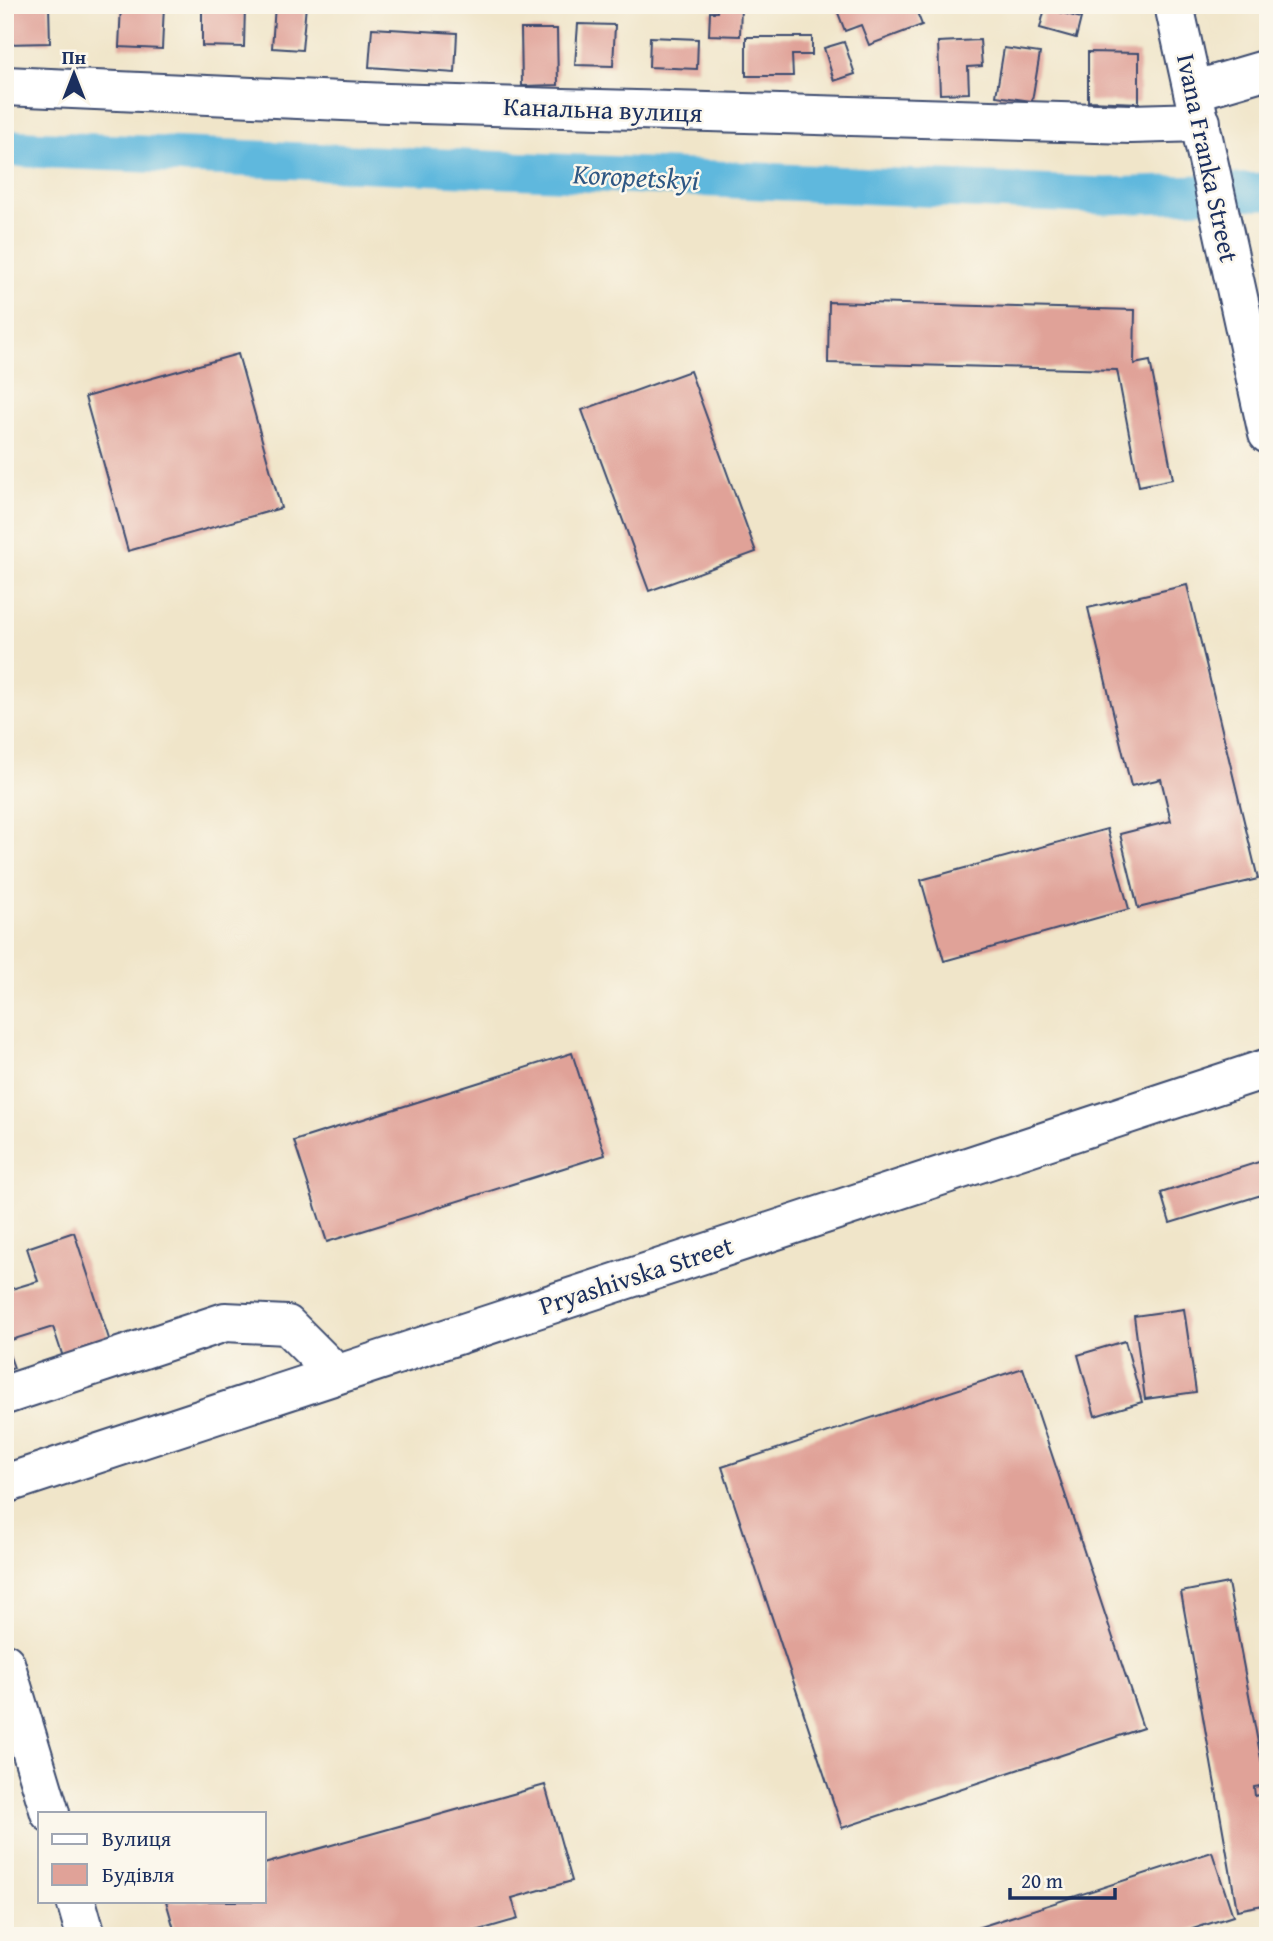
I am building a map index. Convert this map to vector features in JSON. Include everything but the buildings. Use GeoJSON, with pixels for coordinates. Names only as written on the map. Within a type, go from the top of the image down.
{"type":"FeatureCollection","features":[{"type":"Feature","properties":{"kind":"main road","name":"Ivana Franka Street"},"geometry":{"type":"LineString","coordinates":[[1174,5],[1268,434]]}},
{"type":"Feature","properties":{"kind":"main road","name":"Канальна вулиця"},"geometry":{"type":"LineString","coordinates":[[5,86],[388,103],[1130,124],[1200,122],[1268,69]]}},
{"type":"Feature","properties":{"kind":"main road","name":"Pryashivska Street"},"geometry":{"type":"LineString","coordinates":[[5,1484],[1268,1068]]}},
{"type":"Feature","properties":{"kind":"main road"},"geometry":{"type":"LineString","coordinates":[[5,1395],[225,1322],[287,1325],[336,1374]]}},
{"type":"Feature","properties":{"kind":"main road"},"geometry":{"type":"LineString","coordinates":[[5,1663],[50,1812]]}},
{"type":"Feature","properties":{"kind":"main road"},"geometry":{"type":"LineString","coordinates":[[76,1902],[86,1936]]}},
{"type":"Feature","properties":{"kind":"waterway","name":"Koropetskyi"},"geometry":{"type":"LineString","coordinates":[[5,148],[1105,196],[1268,191]]}}]}
